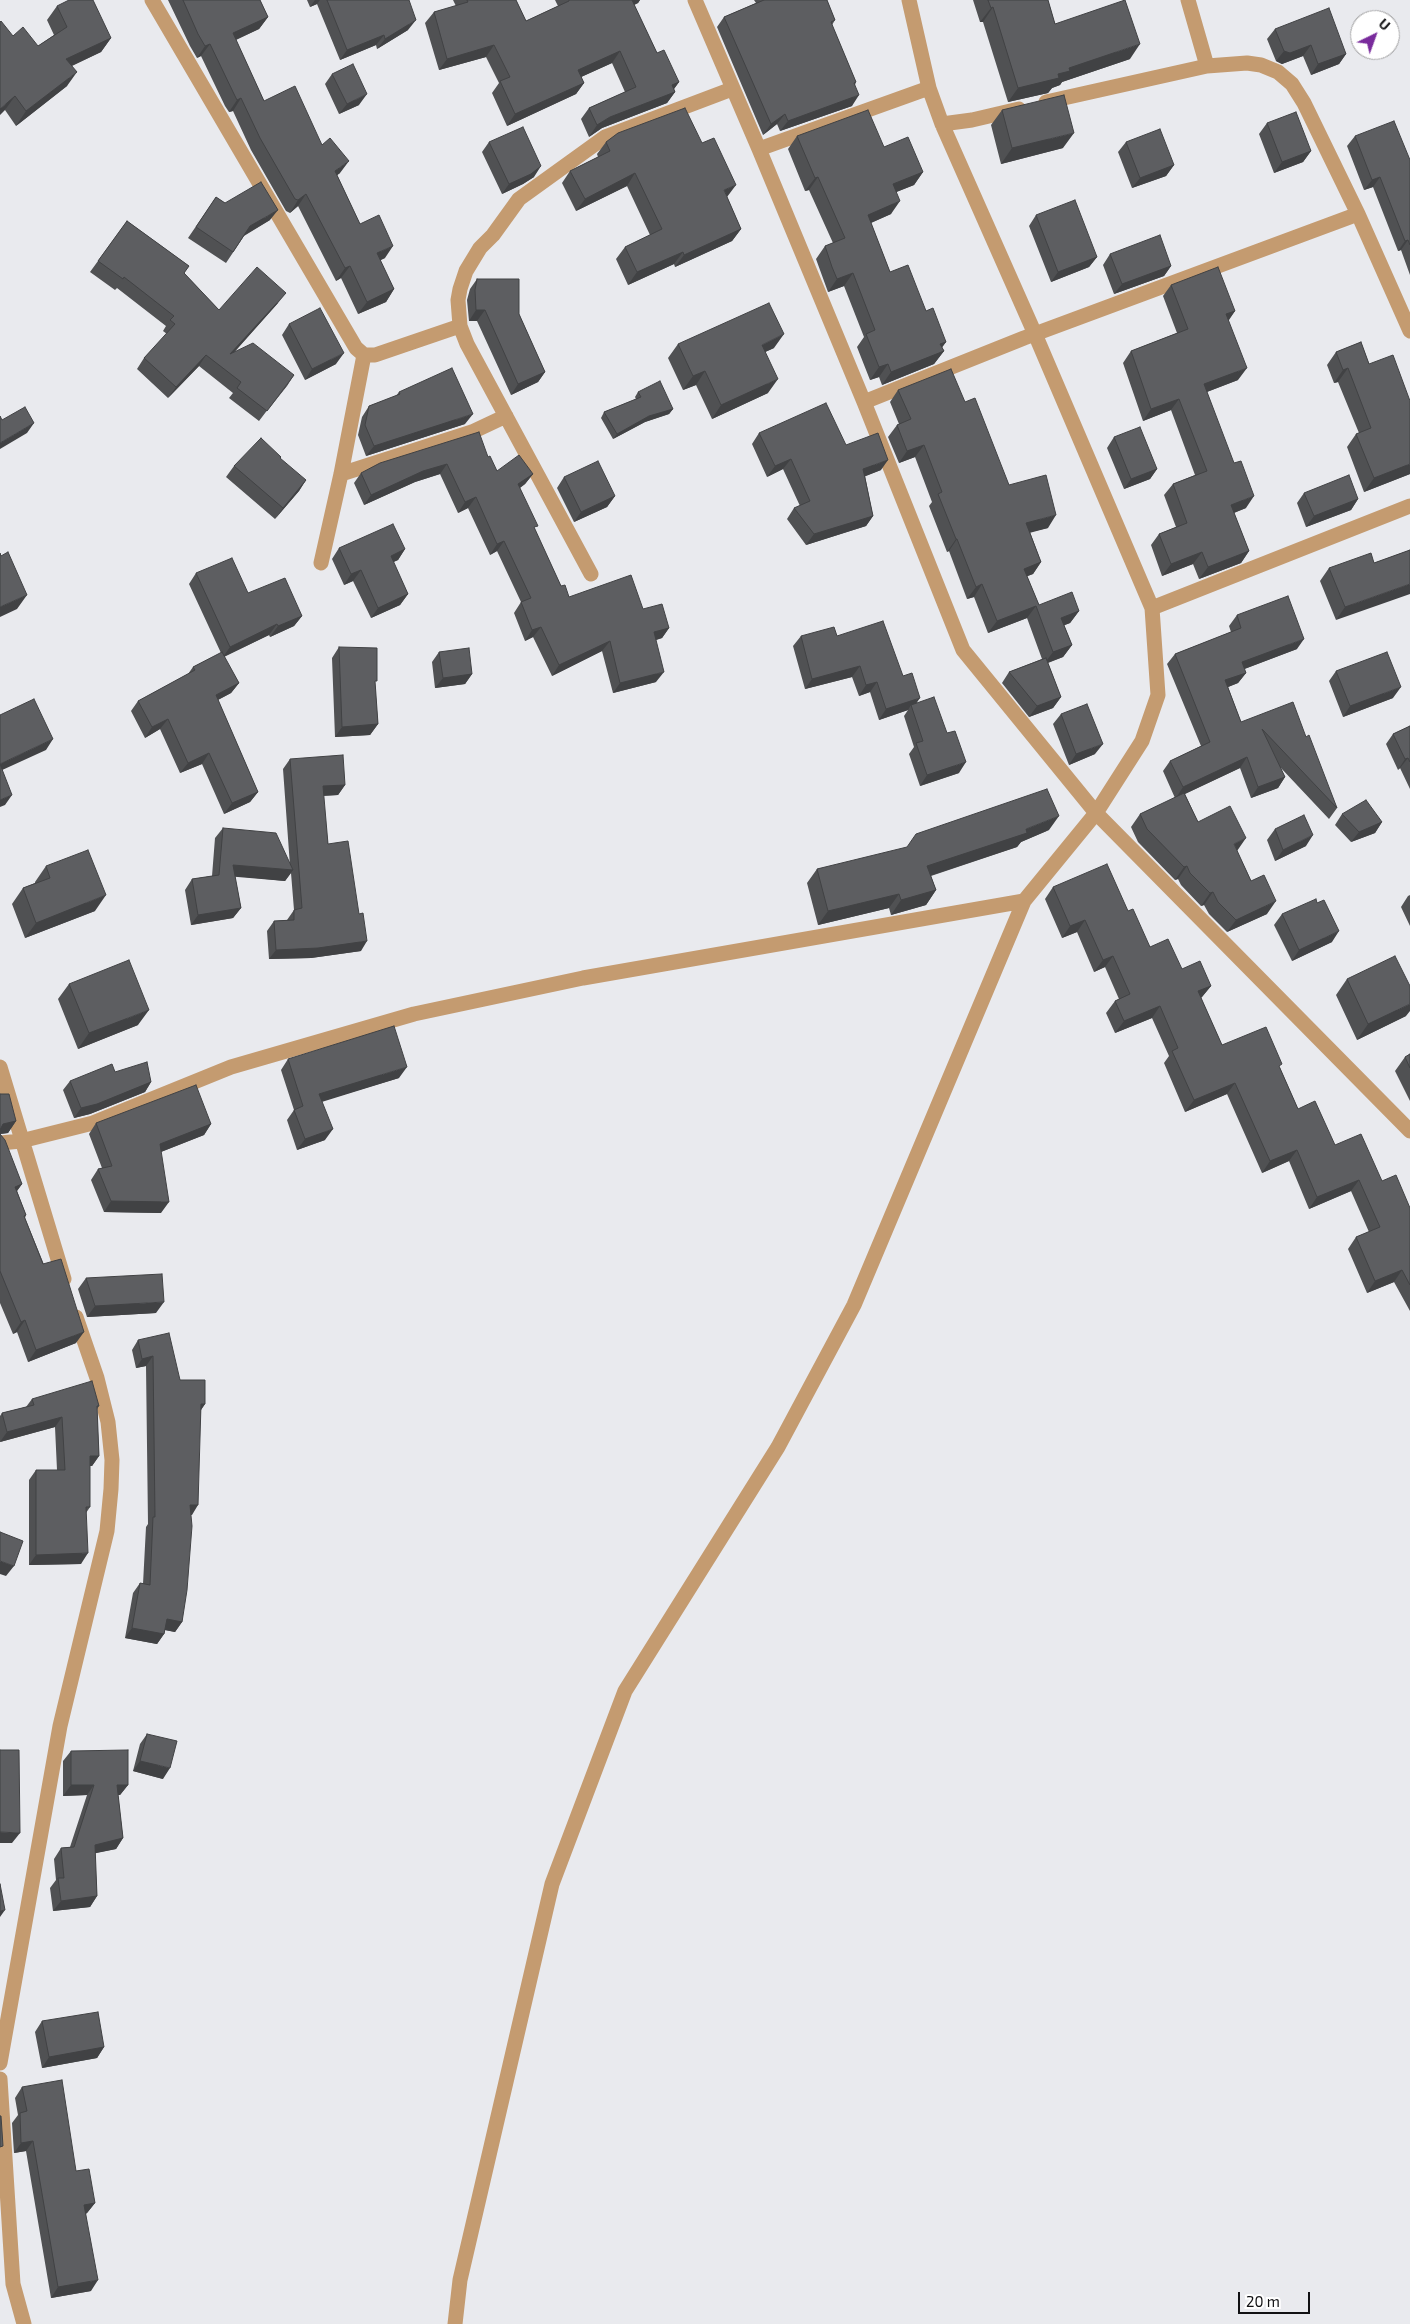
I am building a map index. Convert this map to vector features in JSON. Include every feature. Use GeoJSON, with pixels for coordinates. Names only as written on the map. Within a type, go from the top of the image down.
{"type":"FeatureCollection","features":[{"type":"Feature","properties":{"kind":"street"},"geometry":{"type":"LineString","coordinates":[[152,0],[356,348],[364,355],[375,355],[460,326]]}},
{"type":"Feature","properties":{"kind":"street"},"geometry":{"type":"LineString","coordinates":[[695,0],[864,402],[963,650],[1096,812],[1410,1131]]}},
{"type":"Feature","properties":{"kind":"street"},"geometry":{"type":"LineString","coordinates":[[455,2324],[460,2280],[552,1884],[625,1690],[778,1447],[854,1305],[1024,900],[1096,812],[1142,741],[1158,695],[1152,608],[1029,336],[942,124],[929,88],[909,0]]}},
{"type":"Feature","properties":{"kind":"street"},"geometry":{"type":"LineString","coordinates":[[1188,0],[1207,66]]}},
{"type":"Feature","properties":{"kind":"street"},"geometry":{"type":"LineString","coordinates":[[942,124],[972,120],[1207,66],[1247,63],[1261,65],[1278,72],[1292,84],[1304,103],[1358,214],[1410,331]]}},
{"type":"Feature","properties":{"kind":"street"},"geometry":{"type":"LineString","coordinates":[[759,149],[929,88]]}},
{"type":"Feature","properties":{"kind":"street"},"geometry":{"type":"LineString","coordinates":[[591,574],[467,344],[460,326],[458,300],[466,271],[480,248],[494,235],[519,199],[605,137],[732,90]]}},
{"type":"Feature","properties":{"kind":"street"},"geometry":{"type":"LineString","coordinates":[[864,402],[1029,336],[1358,214]]}},
{"type":"Feature","properties":{"kind":"street"},"geometry":{"type":"LineString","coordinates":[[321,563],[341,474],[364,355]]}},
{"type":"Feature","properties":{"kind":"street"},"geometry":{"type":"LineString","coordinates":[[341,474],[472,432],[506,416]]}},
{"type":"Feature","properties":{"kind":"street"},"geometry":{"type":"LineString","coordinates":[[1152,608],[1410,506]]}},
{"type":"Feature","properties":{"kind":"street"},"geometry":{"type":"LineString","coordinates":[[0,1144],[21,1141],[93,1123],[231,1067],[414,1014],[583,978],[1024,900]]}},
{"type":"Feature","properties":{"kind":"street"},"geometry":{"type":"LineString","coordinates":[[0,1067],[21,1141],[97,1378],[108,1422],[112,1460],[106,1530],[60,1726],[0,2063]]}},
{"type":"Feature","properties":{"kind":"street"},"geometry":{"type":"LineString","coordinates":[[0,2079],[13,2284],[24,2324]]}},
{"type":"Feature","properties":{"kind":"building"},"geometry":{"type":"Polygon","coordinates":[[[69,0],[93,0],[111,38],[66,59],[77,72],[26,111],[15,96],[0,109],[0,22],[13,36],[23,27],[38,46],[67,27],[57,6],[69,0]]]}},
{"type":"Feature","properties":{"kind":"building"},"geometry":{"type":"Polygon","coordinates":[[[183,0],[260,0],[268,17],[233,33],[264,101],[295,86],[322,145],[330,138],[349,161],[335,171],[360,224],[379,215],[393,246],[377,253],[394,289],[367,302],[350,266],[345,268],[306,194],[298,200],[295,199],[260,138],[241,98],[237,100],[210,44],[205,46],[198,34],[183,0]]]}},
{"type":"Feature","properties":{"kind":"building"},"geometry":{"type":"Polygon","coordinates":[[[327,0],[409,0],[416,20],[385,39],[384,35],[347,50],[327,0]]]}},
{"type":"Feature","properties":{"kind":"building"},"geometry":{"type":"Polygon","coordinates":[[[467,0],[516,0],[526,21],[569,0],[632,0],[657,53],[664,50],[679,82],[672,85],[675,92],[610,117],[597,125],[589,108],[636,87],[620,51],[578,70],[584,83],[515,114],[500,81],[510,77],[494,45],[447,59],[434,12],[468,2],[467,0]]]}},
{"type":"Feature","properties":{"kind":"building"},"geometry":{"type":"Polygon","coordinates":[[[764,0],[827,0],[835,20],[831,22],[856,82],[854,83],[859,95],[788,121],[785,114],[771,124],[724,17],[764,0]]]}},
{"type":"Feature","properties":{"kind":"building"},"geometry":{"type":"Polygon","coordinates":[[[988,0],[1048,0],[1055,24],[1125,0],[1140,44],[1069,68],[1070,71],[1058,74],[1059,78],[1018,88],[993,7],[991,8],[988,0]]]}},
{"type":"Feature","properties":{"kind":"building"},"geometry":{"type":"Polygon","coordinates":[[[1329,8],[1346,54],[1318,64],[1311,45],[1290,53],[1284,51],[1275,29],[1329,8]]]}},
{"type":"Feature","properties":{"kind":"building"},"geometry":{"type":"Polygon","coordinates":[[[353,64],[367,94],[347,104],[332,74],[353,64]]]}},
{"type":"Feature","properties":{"kind":"building"},"geometry":{"type":"Polygon","coordinates":[[[1064,95],[1074,133],[1012,148],[1002,110],[1064,95]]]}},
{"type":"Feature","properties":{"kind":"building"},"geometry":{"type":"Polygon","coordinates":[[[685,108],[702,143],[714,138],[736,185],[724,190],[741,229],[684,255],[683,252],[637,272],[625,247],[662,229],[635,173],[585,199],[570,171],[610,151],[606,142],[618,133],[685,108]]]}},
{"type":"Feature","properties":{"kind":"building"},"geometry":{"type":"Polygon","coordinates":[[[868,110],[884,147],[908,137],[923,172],[893,184],[900,201],[868,215],[890,272],[908,265],[926,311],[933,308],[946,342],[940,344],[944,351],[891,372],[888,364],[879,367],[866,334],[875,330],[853,273],[837,279],[832,267],[825,246],[845,238],[818,177],[815,178],[797,136],[868,110]]]}},
{"type":"Feature","properties":{"kind":"building"},"geometry":{"type":"Polygon","coordinates":[[[1296,112],[1311,151],[1282,162],[1267,123],[1296,112]]]}},
{"type":"Feature","properties":{"kind":"building"},"geometry":{"type":"Polygon","coordinates":[[[1394,121],[1410,160],[1410,245],[1408,240],[1405,241],[1380,177],[1372,180],[1355,136],[1394,121]]]}},
{"type":"Feature","properties":{"kind":"building"},"geometry":{"type":"Polygon","coordinates":[[[523,127],[541,166],[531,174],[509,184],[489,142],[523,127]]]}},
{"type":"Feature","properties":{"kind":"building"},"geometry":{"type":"Polygon","coordinates":[[[1160,129],[1174,165],[1140,178],[1126,142],[1160,129]]]}},
{"type":"Feature","properties":{"kind":"building"},"geometry":{"type":"Polygon","coordinates":[[[261,182],[278,210],[250,226],[233,252],[196,227],[216,197],[225,203],[261,182]]]}},
{"type":"Feature","properties":{"kind":"building"},"geometry":{"type":"Polygon","coordinates":[[[1075,200],[1097,257],[1058,272],[1036,215],[1075,200]]]}},
{"type":"Feature","properties":{"kind":"building"},"geometry":{"type":"Polygon","coordinates":[[[127,221],[189,266],[184,273],[219,310],[257,267],[286,293],[230,354],[253,343],[294,375],[267,411],[237,388],[241,382],[206,355],[176,387],[144,358],[175,324],[170,320],[174,316],[124,277],[123,279],[98,261],[127,221]]]}},
{"type":"Feature","properties":{"kind":"building"},"geometry":{"type":"Polygon","coordinates":[[[1160,235],[1171,266],[1122,284],[1110,254],[1160,235]]]}},
{"type":"Feature","properties":{"kind":"building"},"geometry":{"type":"Polygon","coordinates":[[[1218,267],[1235,311],[1226,314],[1247,368],[1204,384],[1234,463],[1241,461],[1254,496],[1231,505],[1249,551],[1208,567],[1202,552],[1171,564],[1159,534],[1187,523],[1173,484],[1207,471],[1179,399],[1151,409],[1131,351],[1188,329],[1171,285],[1218,267]]]}},
{"type":"Feature","properties":{"kind":"building"},"geometry":{"type":"Polygon","coordinates":[[[477,279],[519,279],[519,314],[545,372],[518,384],[485,310],[476,310],[475,290],[477,279]]]}},
{"type":"Feature","properties":{"kind":"building"},"geometry":{"type":"Polygon","coordinates":[[[769,303],[784,334],[762,345],[778,379],[721,405],[705,371],[693,376],[678,344],[769,303]]]}},
{"type":"Feature","properties":{"kind":"building"},"geometry":{"type":"Polygon","coordinates":[[[320,308],[344,353],[312,369],[289,324],[320,308]]]}},
{"type":"Feature","properties":{"kind":"building"},"geometry":{"type":"Polygon","coordinates":[[[1361,342],[1369,364],[1393,355],[1410,401],[1410,464],[1374,478],[1356,434],[1371,428],[1348,368],[1343,370],[1336,352],[1361,342]]]}},
{"type":"Feature","properties":{"kind":"building"},"geometry":{"type":"Polygon","coordinates":[[[452,368],[473,414],[374,446],[365,425],[369,406],[400,394],[399,392],[452,368]]]}},
{"type":"Feature","properties":{"kind":"building"},"geometry":{"type":"Polygon","coordinates":[[[951,369],[965,402],[975,398],[1009,485],[1046,475],[1056,515],[1026,523],[1041,562],[1024,569],[1039,605],[1072,592],[1079,611],[1061,618],[1072,645],[1053,652],[1036,606],[997,621],[982,584],[976,587],[956,539],[938,494],[942,492],[924,445],[907,451],[897,425],[911,419],[898,390],[951,369]]]}},
{"type":"Feature","properties":{"kind":"building"},"geometry":{"type":"Polygon","coordinates":[[[660,381],[673,409],[649,416],[617,434],[604,412],[641,397],[638,392],[660,381]]]}},
{"type":"Feature","properties":{"kind":"building"},"geometry":{"type":"Polygon","coordinates":[[[826,403],[846,445],[878,433],[888,460],[863,469],[873,516],[814,534],[794,508],[810,501],[791,459],[775,466],[759,433],[826,403]]]}},
{"type":"Feature","properties":{"kind":"building"},"geometry":{"type":"Polygon","coordinates":[[[25,407],[34,423],[0,443],[0,416],[2,420],[25,407]]]}},
{"type":"Feature","properties":{"kind":"building"},"geometry":{"type":"Polygon","coordinates":[[[1140,427],[1157,469],[1131,479],[1114,437],[1140,427]]]}},
{"type":"Feature","properties":{"kind":"building"},"geometry":{"type":"Polygon","coordinates":[[[479,432],[488,457],[490,456],[497,471],[519,455],[533,474],[518,484],[538,526],[534,527],[561,586],[565,585],[569,597],[631,575],[643,609],[662,604],[669,628],[654,632],[664,672],[620,683],[610,641],[559,665],[541,627],[532,630],[521,602],[531,598],[504,541],[497,544],[476,497],[465,502],[447,464],[423,471],[371,495],[361,473],[380,463],[479,432]]]}},
{"type":"Feature","properties":{"kind":"building"},"geometry":{"type":"Polygon","coordinates":[[[261,438],[280,458],[306,480],[283,508],[234,466],[261,438]]]}},
{"type":"Feature","properties":{"kind":"building"},"geometry":{"type":"Polygon","coordinates":[[[598,461],[615,496],[581,512],[564,477],[598,461]]]}},
{"type":"Feature","properties":{"kind":"building"},"geometry":{"type":"Polygon","coordinates":[[[1349,475],[1358,499],[1314,516],[1304,493],[1349,475]]]}},
{"type":"Feature","properties":{"kind":"building"},"geometry":{"type":"Polygon","coordinates":[[[393,524],[405,549],[391,556],[408,594],[378,608],[361,570],[351,574],[339,548],[393,524]]]}},
{"type":"Feature","properties":{"kind":"building"},"geometry":{"type":"Polygon","coordinates":[[[1410,550],[1410,584],[1345,607],[1329,568],[1371,553],[1374,563],[1410,550]]]}},
{"type":"Feature","properties":{"kind":"building"},"geometry":{"type":"Polygon","coordinates":[[[8,552],[27,595],[0,607],[0,553],[1,556],[8,552]]]}},
{"type":"Feature","properties":{"kind":"building"},"geometry":{"type":"Polygon","coordinates":[[[232,558],[248,593],[285,578],[302,616],[278,626],[277,624],[230,647],[196,573],[232,558]]]}},
{"type":"Feature","properties":{"kind":"building"},"geometry":{"type":"Polygon","coordinates":[[[1288,596],[1304,639],[1242,662],[1246,673],[1225,680],[1241,722],[1293,702],[1306,737],[1309,735],[1337,808],[1262,729],[1285,777],[1258,787],[1247,757],[1183,787],[1170,761],[1210,742],[1175,654],[1241,628],[1237,615],[1288,596]]]}},
{"type":"Feature","properties":{"kind":"building"},"geometry":{"type":"Polygon","coordinates":[[[883,621],[903,676],[912,673],[920,698],[886,709],[877,682],[866,685],[860,666],[812,679],[801,636],[834,627],[837,636],[883,621]]]}},
{"type":"Feature","properties":{"kind":"building"},"geometry":{"type":"Polygon","coordinates":[[[339,647],[377,648],[377,681],[375,681],[378,724],[342,727],[339,647]]]}},
{"type":"Feature","properties":{"kind":"building"},"geometry":{"type":"Polygon","coordinates":[[[469,648],[472,674],[443,678],[439,652],[469,648]]]}},
{"type":"Feature","properties":{"kind":"building"},"geometry":{"type":"Polygon","coordinates":[[[222,652],[239,683],[216,695],[258,792],[232,803],[209,753],[188,763],[168,719],[152,727],[138,701],[195,670],[193,667],[222,652]]]}},
{"type":"Feature","properties":{"kind":"building"},"geometry":{"type":"Polygon","coordinates":[[[1387,652],[1401,687],[1350,706],[1336,671],[1387,652]]]}},
{"type":"Feature","properties":{"kind":"building"},"geometry":{"type":"Polygon","coordinates":[[[1046,658],[1061,697],[1037,706],[1009,672],[1046,658]]]}},
{"type":"Feature","properties":{"kind":"building"},"geometry":{"type":"Polygon","coordinates":[[[934,697],[947,733],[955,731],[966,762],[927,775],[916,743],[923,741],[911,705],[934,697]]]}},
{"type":"Feature","properties":{"kind":"building"},"geometry":{"type":"Polygon","coordinates":[[[34,699],[53,739],[0,764],[0,715],[34,699]]]}},
{"type":"Feature","properties":{"kind":"building"},"geometry":{"type":"Polygon","coordinates":[[[1087,704],[1103,744],[1076,754],[1061,714],[1087,704]]]}},
{"type":"Feature","properties":{"kind":"building"},"geometry":{"type":"Polygon","coordinates":[[[1410,726],[1410,762],[1408,758],[1405,759],[1393,734],[1410,726]]]}},
{"type":"Feature","properties":{"kind":"building"},"geometry":{"type":"Polygon","coordinates":[[[343,755],[345,785],[323,786],[328,844],[348,841],[359,914],[363,913],[367,941],[318,948],[276,950],[274,921],[294,920],[294,910],[302,908],[290,759],[343,755]]]}},
{"type":"Feature","properties":{"kind":"building"},"geometry":{"type":"Polygon","coordinates":[[[0,764],[12,795],[0,800],[0,764]]]}},
{"type":"Feature","properties":{"kind":"building"},"geometry":{"type":"Polygon","coordinates":[[[1047,789],[1059,816],[1026,829],[1027,833],[927,866],[936,890],[901,900],[899,894],[828,911],[817,869],[907,847],[916,834],[1047,789]]]}},
{"type":"Feature","properties":{"kind":"building"},"geometry":{"type":"Polygon","coordinates":[[[1184,793],[1198,822],[1230,806],[1246,838],[1234,844],[1251,881],[1264,875],[1276,901],[1236,920],[1218,902],[1213,892],[1210,893],[1190,873],[1187,866],[1184,867],[1147,829],[1140,814],[1184,793]]]}},
{"type":"Feature","properties":{"kind":"building"},"geometry":{"type":"Polygon","coordinates":[[[1366,800],[1382,822],[1359,832],[1342,814],[1366,800]]]}},
{"type":"Feature","properties":{"kind":"building"},"geometry":{"type":"Polygon","coordinates":[[[1304,815],[1313,835],[1283,850],[1275,829],[1304,815]]]}},
{"type":"Feature","properties":{"kind":"building"},"geometry":{"type":"Polygon","coordinates":[[[223,828],[276,833],[293,870],[233,865],[241,908],[198,915],[192,879],[219,875],[223,828]]]}},
{"type":"Feature","properties":{"kind":"building"},"geometry":{"type":"Polygon","coordinates":[[[88,850],[106,895],[36,923],[23,888],[50,878],[46,866],[88,850]]]}},
{"type":"Feature","properties":{"kind":"building"},"geometry":{"type":"Polygon","coordinates":[[[1107,864],[1128,911],[1133,909],[1150,947],[1168,939],[1182,969],[1200,961],[1211,986],[1198,991],[1222,1045],[1266,1027],[1282,1064],[1279,1066],[1298,1109],[1315,1101],[1335,1145],[1361,1134],[1382,1181],[1396,1175],[1410,1208],[1410,1285],[1402,1270],[1375,1281],[1356,1237],[1380,1227],[1359,1180],[1317,1197],[1297,1150],[1270,1161],[1235,1083],[1194,1100],[1172,1051],[1178,1048],[1160,1006],[1124,1021],[1115,1001],[1130,994],[1113,956],[1103,960],[1085,920],[1070,926],[1053,887],[1107,864]]]}},
{"type":"Feature","properties":{"kind":"building"},"geometry":{"type":"Polygon","coordinates":[[[1316,899],[1317,903],[1324,900],[1339,931],[1299,950],[1282,914],[1316,899]]]}},
{"type":"Feature","properties":{"kind":"building"},"geometry":{"type":"Polygon","coordinates":[[[1395,956],[1410,986],[1410,1004],[1368,1024],[1347,979],[1395,956]]]}},
{"type":"Feature","properties":{"kind":"building"},"geometry":{"type":"Polygon","coordinates":[[[129,960],[149,1010],[89,1033],[69,984],[129,960]]]}},
{"type":"Feature","properties":{"kind":"building"},"geometry":{"type":"Polygon","coordinates":[[[394,1026],[407,1067],[319,1094],[333,1129],[305,1139],[294,1110],[303,1106],[288,1059],[394,1026]]]}},
{"type":"Feature","properties":{"kind":"building"},"geometry":{"type":"Polygon","coordinates":[[[1410,1054],[1410,1068],[1405,1057],[1410,1054]]]}},
{"type":"Feature","properties":{"kind":"building"},"geometry":{"type":"Polygon","coordinates":[[[147,1062],[151,1082],[97,1104],[81,1108],[70,1081],[112,1064],[115,1072],[147,1062]]]}},
{"type":"Feature","properties":{"kind":"building"},"geometry":{"type":"Polygon","coordinates":[[[196,1085],[211,1124],[160,1144],[169,1202],[111,1201],[98,1169],[112,1166],[96,1123],[196,1085]]]}},
{"type":"Feature","properties":{"kind":"building"},"geometry":{"type":"Polygon","coordinates":[[[0,1094],[9,1094],[16,1121],[3,1124],[0,1130],[0,1094]]]}},
{"type":"Feature","properties":{"kind":"building"},"geometry":{"type":"Polygon","coordinates":[[[0,1134],[5,1140],[22,1184],[15,1187],[43,1264],[61,1259],[84,1332],[36,1350],[25,1320],[21,1322],[0,1271],[0,1134]]]}},
{"type":"Feature","properties":{"kind":"building"},"geometry":{"type":"Polygon","coordinates":[[[162,1274],[164,1302],[95,1306],[86,1278],[162,1274]]]}},
{"type":"Feature","properties":{"kind":"building"},"geometry":{"type":"Polygon","coordinates":[[[169,1333],[180,1380],[205,1380],[205,1404],[201,1404],[198,1505],[190,1505],[192,1526],[187,1590],[182,1622],[167,1619],[164,1634],[132,1628],[140,1583],[150,1585],[153,1517],[155,1517],[153,1356],[142,1359],[138,1340],[169,1333]]]}},
{"type":"Feature","properties":{"kind":"building"},"geometry":{"type":"Polygon","coordinates":[[[92,1381],[99,1406],[97,1406],[99,1456],[90,1456],[90,1507],[86,1507],[88,1553],[36,1555],[36,1470],[65,1470],[62,1417],[7,1432],[2,1413],[34,1405],[32,1399],[92,1381]]]}},
{"type":"Feature","properties":{"kind":"building"},"geometry":{"type":"Polygon","coordinates":[[[0,1532],[23,1541],[14,1566],[0,1561],[0,1532]]]}},
{"type":"Feature","properties":{"kind":"building"},"geometry":{"type":"Polygon","coordinates":[[[147,1734],[177,1741],[170,1768],[140,1761],[147,1734]]]}},
{"type":"Feature","properties":{"kind":"building"},"geometry":{"type":"Polygon","coordinates":[[[0,1750],[19,1750],[20,1833],[0,1832],[0,1750]]]}},
{"type":"Feature","properties":{"kind":"building"},"geometry":{"type":"Polygon","coordinates":[[[128,1750],[128,1785],[117,1785],[123,1838],[95,1845],[97,1896],[61,1901],[58,1878],[64,1878],[61,1848],[74,1847],[94,1785],[71,1785],[71,1751],[128,1750]]]}},
{"type":"Feature","properties":{"kind":"building"},"geometry":{"type":"Polygon","coordinates":[[[0,1884],[5,1910],[0,1911],[0,1884]]]}},
{"type":"Feature","properties":{"kind":"building"},"geometry":{"type":"Polygon","coordinates":[[[98,2012],[104,2047],[49,2057],[42,2021],[98,2012]]]}},
{"type":"Feature","properties":{"kind":"building"},"geometry":{"type":"Polygon","coordinates":[[[62,2080],[76,2171],[89,2169],[95,2203],[84,2205],[98,2280],[58,2287],[33,2141],[21,2143],[20,2113],[27,2111],[22,2087],[62,2080]]]}},
{"type":"Feature","properties":{"kind":"building"},"geometry":{"type":"Polygon","coordinates":[[[0,2116],[3,2146],[0,2147],[0,2116]]]}}]}
